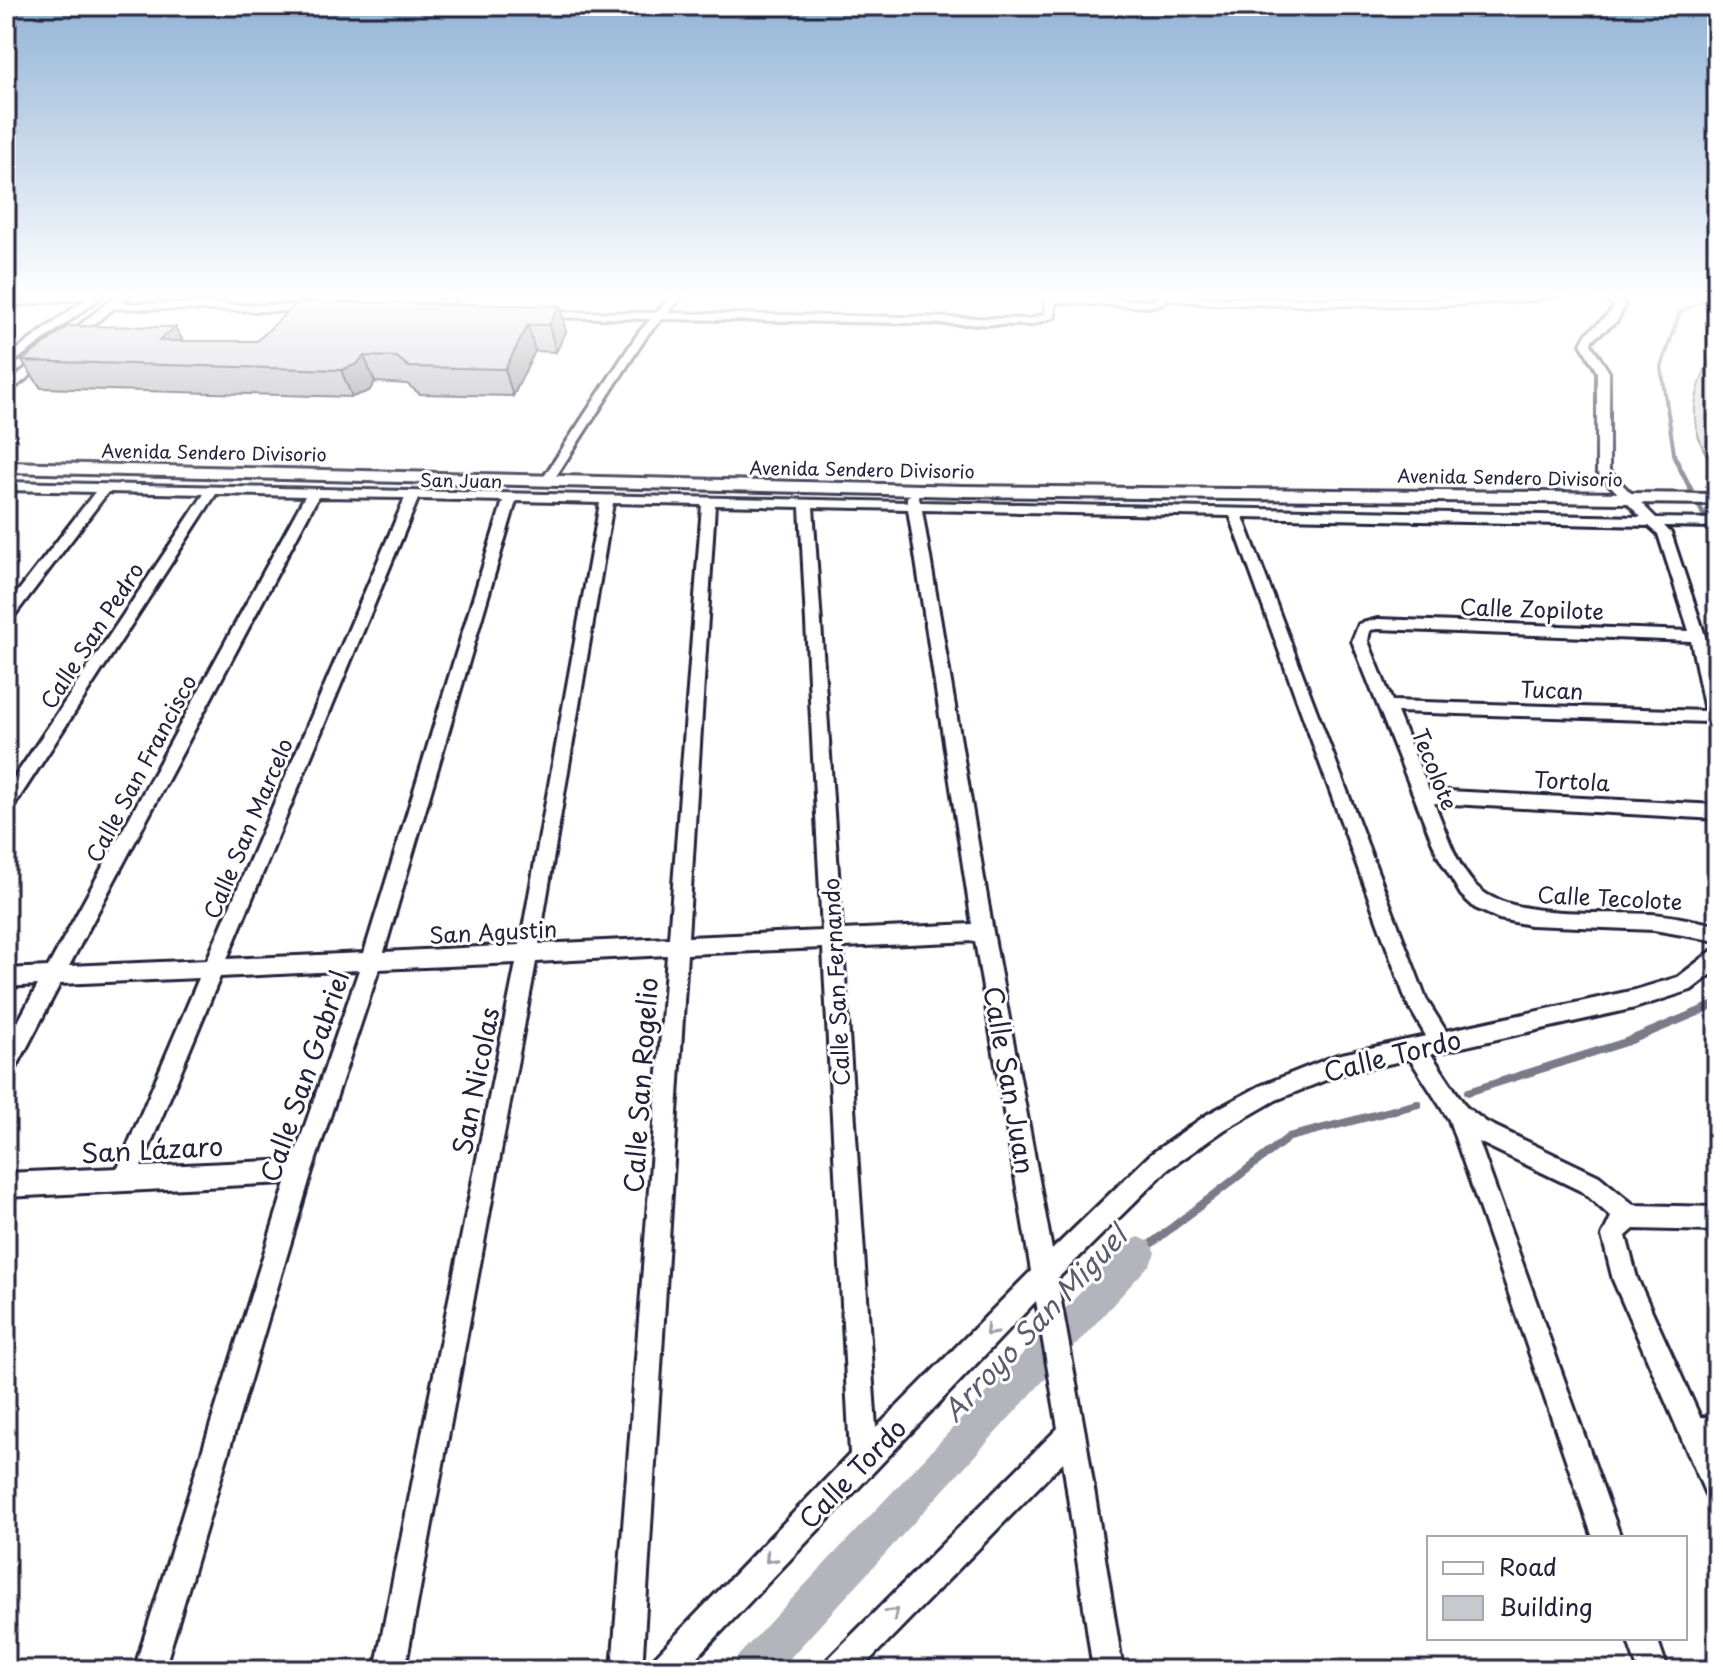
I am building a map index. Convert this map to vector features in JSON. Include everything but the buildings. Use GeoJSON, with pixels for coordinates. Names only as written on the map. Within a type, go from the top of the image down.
{"type":"FeatureCollection","features":[{"type":"Feature","properties":{"kind":"street"},"geometry":{"type":"LineString","coordinates":[[6,391],[31,370]]}},
{"type":"Feature","properties":{"kind":"street"},"geometry":{"type":"LineString","coordinates":[[547,481],[617,370]]}},
{"type":"Feature","properties":{"kind":"street"},"geometry":{"type":"LineString","coordinates":[[1602,370],[1601,467],[1606,477],[1658,521],[1698,636],[1716,722]]}},
{"type":"Feature","properties":{"kind":"street","name":"Avenida Sendero Divisorio"},"geometry":{"type":"LineString","coordinates":[[6,467],[547,481],[1235,512],[1717,523]]}},
{"type":"Feature","properties":{"kind":"street","name":"San Juan"},"geometry":{"type":"LineString","coordinates":[[7,488],[806,505],[913,499]]}},
{"type":"Feature","properties":{"kind":"street"},"geometry":{"type":"LineString","coordinates":[[6,617],[105,488]]}},
{"type":"Feature","properties":{"kind":"street","name":"Calle San Pedro"},"geometry":{"type":"LineString","coordinates":[[6,804],[212,491]]}},
{"type":"Feature","properties":{"kind":"street","name":"Calle San Francisco"},"geometry":{"type":"LineString","coordinates":[[6,1065],[313,493]]}},
{"type":"Feature","properties":{"kind":"street","name":"Calle San Marcelo"},"geometry":{"type":"LineString","coordinates":[[125,1178],[413,496]]}},
{"type":"Feature","properties":{"kind":"street","name":"Calle San Gabriel"},"geometry":{"type":"LineString","coordinates":[[149,1670],[301,1171],[372,960],[510,499]]}},
{"type":"Feature","properties":{"kind":"street","name":"Avenida Sendero Divisorio"},"geometry":{"type":"LineString","coordinates":[[913,499],[1717,499]]}},
{"type":"Feature","properties":{"kind":"street","name":"Calle San Juan"},"geometry":{"type":"LineString","coordinates":[[913,499],[983,932],[1072,1433],[1108,1670]]}},
{"type":"Feature","properties":{"kind":"street","name":"San Nicolas"},"geometry":{"type":"LineString","coordinates":[[390,1670],[528,953],[607,501]]}},
{"type":"Feature","properties":{"kind":"street","name":"Calle San Rogelio"},"geometry":{"type":"LineString","coordinates":[[627,1670],[709,503]]}},
{"type":"Feature","properties":{"kind":"street","name":"Calle San Fernando"},"geometry":{"type":"LineString","coordinates":[[806,505],[864,1459]]}},
{"type":"Feature","properties":{"kind":"street"},"geometry":{"type":"LineString","coordinates":[[1235,512],[1417,1003],[1441,1042]]}},
{"type":"Feature","properties":{"kind":"street","name":"Calle Zopilote"},"geometry":{"type":"LineString","coordinates":[[1364,627],[1396,624],[1698,636]]}},
{"type":"Feature","properties":{"kind":"street","name":"Tecolote"},"geometry":{"type":"LineString","coordinates":[[1364,627],[1360,636],[1363,652],[1447,856],[1459,878],[1482,902],[1499,911]]}},
{"type":"Feature","properties":{"kind":"street","name":"Tucan"},"geometry":{"type":"LineString","coordinates":[[1387,706],[1716,722]]}},
{"type":"Feature","properties":{"kind":"street","name":"Tortola"},"geometry":{"type":"LineString","coordinates":[[1424,796],[1717,812]]}},
{"type":"Feature","properties":{"kind":"street","name":"Calle Tecolote"},"geometry":{"type":"LineString","coordinates":[[1499,911],[1530,917],[1677,924],[1717,933]]}},
{"type":"Feature","properties":{"kind":"street","name":"San Agustin"},"geometry":{"type":"LineString","coordinates":[[6,978],[983,932]]}},
{"type":"Feature","properties":{"kind":"street","name":"Calle Tordo"},"geometry":{"type":"LineString","coordinates":[[664,1670],[1044,1275],[1159,1162],[1216,1122],[1268,1093],[1337,1065],[1684,984],[1703,972],[1717,956]]}},
{"type":"Feature","properties":{"kind":"street"},"geometry":{"type":"LineString","coordinates":[[1415,1048],[1458,1115],[1606,1536]]}},
{"type":"Feature","properties":{"kind":"street"},"geometry":{"type":"LineString","coordinates":[[1458,1115],[1491,1137],[1591,1184],[1630,1217]]}},
{"type":"Feature","properties":{"kind":"street","name":"San Lázaro"},"geometry":{"type":"LineString","coordinates":[[6,1185],[301,1171]]}},
{"type":"Feature","properties":{"kind":"street"},"geometry":{"type":"LineString","coordinates":[[1717,1219],[1630,1217],[1617,1227],[1614,1236],[1617,1254],[1704,1430],[1717,1487]]}},
{"type":"Feature","properties":{"kind":"street"},"geometry":{"type":"LineString","coordinates":[[852,1663],[1072,1433]]}},
{"type":"Feature","properties":{"kind":"street"},"geometry":{"type":"LineString","coordinates":[[1643,1640],[1653,1670]]}},
{"type":"Feature","properties":{"kind":"shaded area"},"geometry":{"type":"Polygon","coordinates":[[[1705,370],[1717,370],[1717,471],[1706,455],[1695,424],[1697,394],[1705,370]]]}},
{"type":"Feature","properties":{"kind":"waterway","name":"Arroyo San Miguel"},"geometry":{"type":"LineString","coordinates":[[1661,370],[1675,460]]}},
{"type":"Feature","properties":{"kind":"waterway","name":"Arroyo San Miguel"},"geometry":{"type":"LineString","coordinates":[[1675,458],[1712,531],[1717,549]]}},
{"type":"Feature","properties":{"kind":"waterway","name":"Arroyo San Miguel"},"geometry":{"type":"LineString","coordinates":[[1468,1092],[1626,1042],[1717,1004]]}},
{"type":"Feature","properties":{"kind":"waterway","name":"Arroyo San Miguel"},"geometry":{"type":"LineString","coordinates":[[1139,1253],[1289,1137],[1418,1104]]}},
{"type":"Feature","properties":{"kind":"waterway","name":"Arroyo San Miguel"},"geometry":{"type":"LineString","coordinates":[[752,1670],[1139,1253]]}}]}
